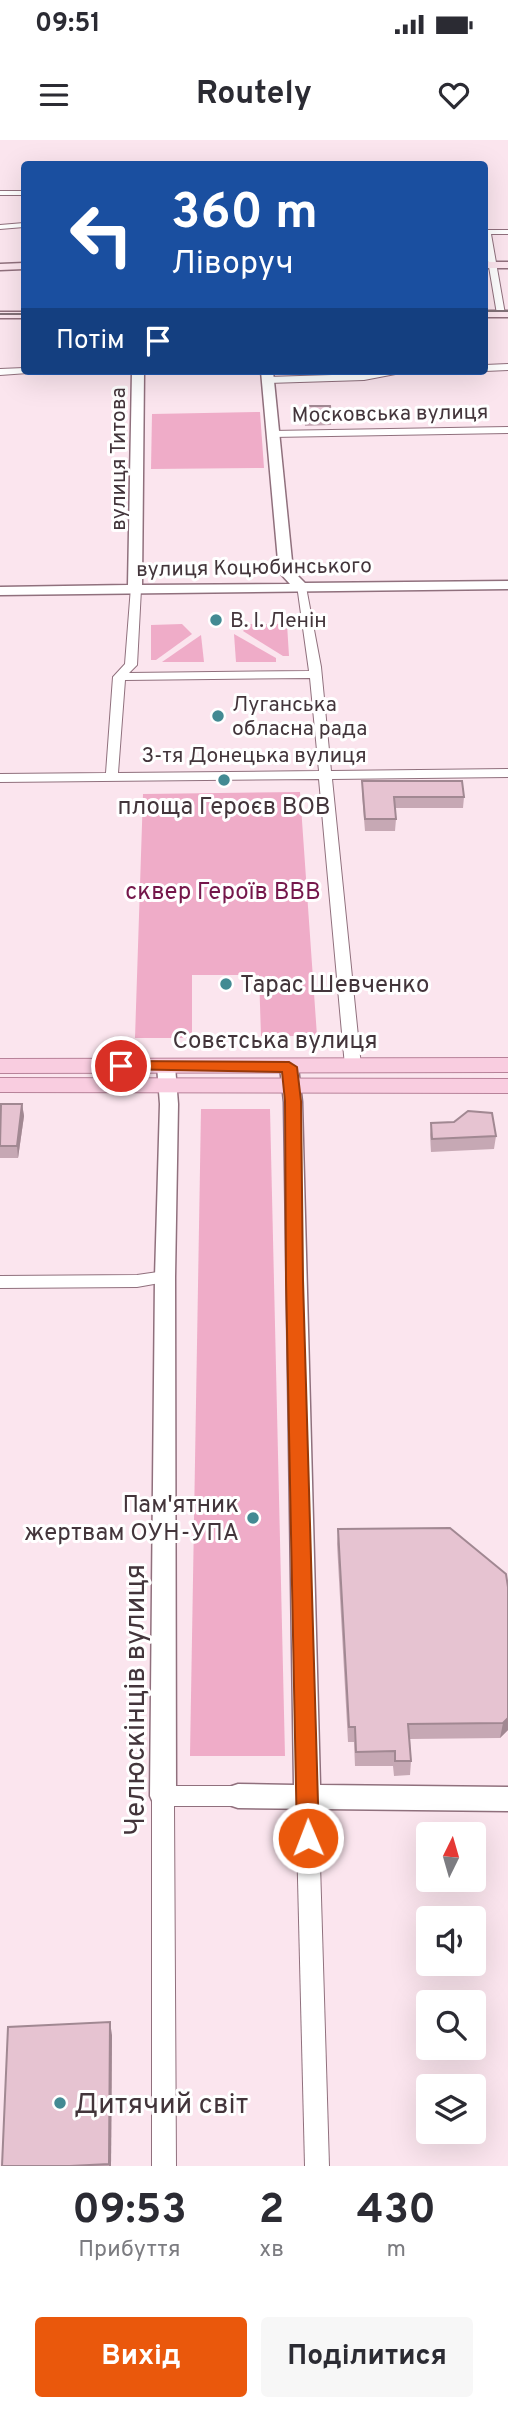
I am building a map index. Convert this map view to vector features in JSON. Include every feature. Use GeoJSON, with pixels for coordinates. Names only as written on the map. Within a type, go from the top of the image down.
{"type":"FeatureCollection","features":[{"type":"Feature","properties":{"kind":"main road"},"geometry":{"type":"LineString","coordinates":[[489,265],[508,265]]}},
{"type":"Feature","properties":{"kind":"main road"},"geometry":{"type":"LineString","coordinates":[[0,267],[21,266]]}},
{"type":"Feature","properties":{"kind":"main road"},"geometry":{"type":"LineString","coordinates":[[0,315],[21,315]]}},
{"type":"Feature","properties":{"kind":"main road","name":"Совєтська вулиця"},"geometry":{"type":"LineString","coordinates":[[290,1076],[354,1066],[508,1065]]}},
{"type":"Feature","properties":{"kind":"main road","name":"Совєтська вулиця"},"geometry":{"type":"LineString","coordinates":[[0,1066],[167,1076]]}},
{"type":"Feature","properties":{"kind":"main road"},"geometry":{"type":"LineString","coordinates":[[0,1085],[167,1076],[290,1076],[508,1086]]}},
{"type":"Feature","properties":{"kind":"street"},"geometry":{"type":"LineString","coordinates":[[0,193],[21,193]]}},
{"type":"Feature","properties":{"kind":"street"},"geometry":{"type":"LineString","coordinates":[[0,226],[21,225]]}},
{"type":"Feature","properties":{"kind":"street"},"geometry":{"type":"LineString","coordinates":[[488,232],[508,232]]}},
{"type":"Feature","properties":{"kind":"street"},"geometry":{"type":"LineString","coordinates":[[489,265],[505,314]]}},
{"type":"Feature","properties":{"kind":"street"},"geometry":{"type":"LineString","coordinates":[[488,368],[508,367]]}},
{"type":"Feature","properties":{"kind":"street"},"geometry":{"type":"LineString","coordinates":[[0,373],[21,371]]}},
{"type":"Feature","properties":{"kind":"street","name":"вулиця Титова"},"geometry":{"type":"LineString","coordinates":[[135,589],[138,375]]}},
{"type":"Feature","properties":{"kind":"street"},"geometry":{"type":"LineString","coordinates":[[354,1066],[316,674],[301,587],[286,572],[268,375],[378,375]]}},
{"type":"Feature","properties":{"kind":"street","name":"Московська вулиця"},"geometry":{"type":"LineString","coordinates":[[272,434],[508,430]]}},
{"type":"Feature","properties":{"kind":"street","name":"вулиця Коцюбинського"},"geometry":{"type":"LineString","coordinates":[[0,591],[508,586]]}},
{"type":"Feature","properties":{"kind":"street"},"geometry":{"type":"LineString","coordinates":[[112,776],[119,677],[131,664],[135,589]]}},
{"type":"Feature","properties":{"kind":"street"},"geometry":{"type":"LineString","coordinates":[[119,677],[316,674]]}},
{"type":"Feature","properties":{"kind":"street","name":"3-тя Донецька вулиця"},"geometry":{"type":"LineString","coordinates":[[0,778],[508,773]]}},
{"type":"Feature","properties":{"kind":"street","name":"Челюскінців вулиця"},"geometry":{"type":"LineString","coordinates":[[164,2166],[167,1076]]}},
{"type":"Feature","properties":{"kind":"street"},"geometry":{"type":"LineString","coordinates":[[290,1076],[317,2166]]}},
{"type":"Feature","properties":{"kind":"street"},"geometry":{"type":"LineString","coordinates":[[0,1282],[136,1281],[165,1277]]}},
{"type":"Feature","properties":{"kind":"street"},"geometry":{"type":"LineString","coordinates":[[163,1796],[508,1799]]}},
{"type":"Feature","properties":{"kind":"green space"},"geometry":{"type":"Polygon","coordinates":[[[260,412],[264,468],[151,469],[152,414],[260,412]]]}},
{"type":"Feature","properties":{"kind":"green space"},"geometry":{"type":"Polygon","coordinates":[[[182,624],[192,634],[156,660],[151,660],[151,625],[182,624]]]}},
{"type":"Feature","properties":{"kind":"green space"},"geometry":{"type":"Polygon","coordinates":[[[249,624],[287,624],[289,656],[283,656],[243,631],[249,624]]]}},
{"type":"Feature","properties":{"kind":"green space"},"geometry":{"type":"Polygon","coordinates":[[[234,634],[276,658],[276,662],[236,662],[234,634]]]}},
{"type":"Feature","properties":{"kind":"green space"},"geometry":{"type":"Polygon","coordinates":[[[201,635],[204,662],[162,662],[201,635]]]}},
{"type":"Feature","properties":{"kind":"green space","name":"сквер Героїв ВВВ"},"geometry":{"type":"Polygon","coordinates":[[[300,792],[317,1036],[261,1036],[259,975],[192,975],[192,1038],[135,1038],[143,794],[300,792]]]}},
{"type":"Feature","properties":{"kind":"green space"},"geometry":{"type":"Polygon","coordinates":[[[201,1109],[270,1109],[285,1756],[190,1756],[201,1109]]]}},
{"type":"Feature","properties":{"kind":"building"},"geometry":{"type":"Polygon","coordinates":[[[303,406],[330,406],[332,418],[305,418],[303,406]]]}},
{"type":"Feature","properties":{"kind":"building"},"geometry":{"type":"Polygon","coordinates":[[[362,781],[462,781],[464,797],[394,797],[396,819],[365,819],[362,781]]]}},
{"type":"Feature","properties":{"kind":"building"},"geometry":{"type":"Polygon","coordinates":[[[1,1104],[22,1104],[17,1146],[0,1146],[1,1104]]]}},
{"type":"Feature","properties":{"kind":"building"},"geometry":{"type":"Polygon","coordinates":[[[468,1111],[492,1113],[496,1136],[432,1139],[431,1123],[454,1122],[468,1111]]]}},
{"type":"Feature","properties":{"kind":"building"},"geometry":{"type":"Polygon","coordinates":[[[450,1528],[506,1574],[508,1718],[503,1723],[408,1724],[411,1761],[395,1761],[395,1751],[356,1752],[355,1727],[349,1727],[338,1529],[450,1528]]]}},
{"type":"Feature","properties":{"kind":"building","name":"Дитячий світ"},"geometry":{"type":"Polygon","coordinates":[[[110,2022],[109,2164],[2,2166],[8,2027],[110,2022]]]}},
{"type":"Feature","properties":{"kind":"tram line"},"geometry":{"type":"LineString","coordinates":[[488,311],[508,311]]}},
{"type":"Feature","properties":{"kind":"tram line"},"geometry":{"type":"LineString","coordinates":[[0,314],[21,314]]}},
{"type":"Feature","properties":{"kind":"place","name":"В. І. Ленін"},"geometry":{"type":"Point","coordinates":[216,620]}},
{"type":"Feature","properties":{"kind":"place","name":"Луганська обласна рада"},"geometry":{"type":"Point","coordinates":[218,716]}},
{"type":"Feature","properties":{"kind":"place","name":"площа Героєв ВОВ"},"geometry":{"type":"Point","coordinates":[224,780]}},
{"type":"Feature","properties":{"kind":"place","name":"Тарас Шевченко"},"geometry":{"type":"Point","coordinates":[226,984]}},
{"type":"Feature","properties":{"kind":"place","name":"Пам'ятник жертвам ОУН-УПА"},"geometry":{"type":"Point","coordinates":[253,1518]}},
{"type":"Feature","properties":{"kind":"place","name":"Дитячий світ"},"geometry":{"type":"Point","coordinates":[60,2103]}},
{"type":"Feature","properties":{"kind":"route"},"geometry":{"type":"LineString","coordinates":[[121,1066],[289,1067],[293,1101],[294,1280],[308,1838]]}}]}
